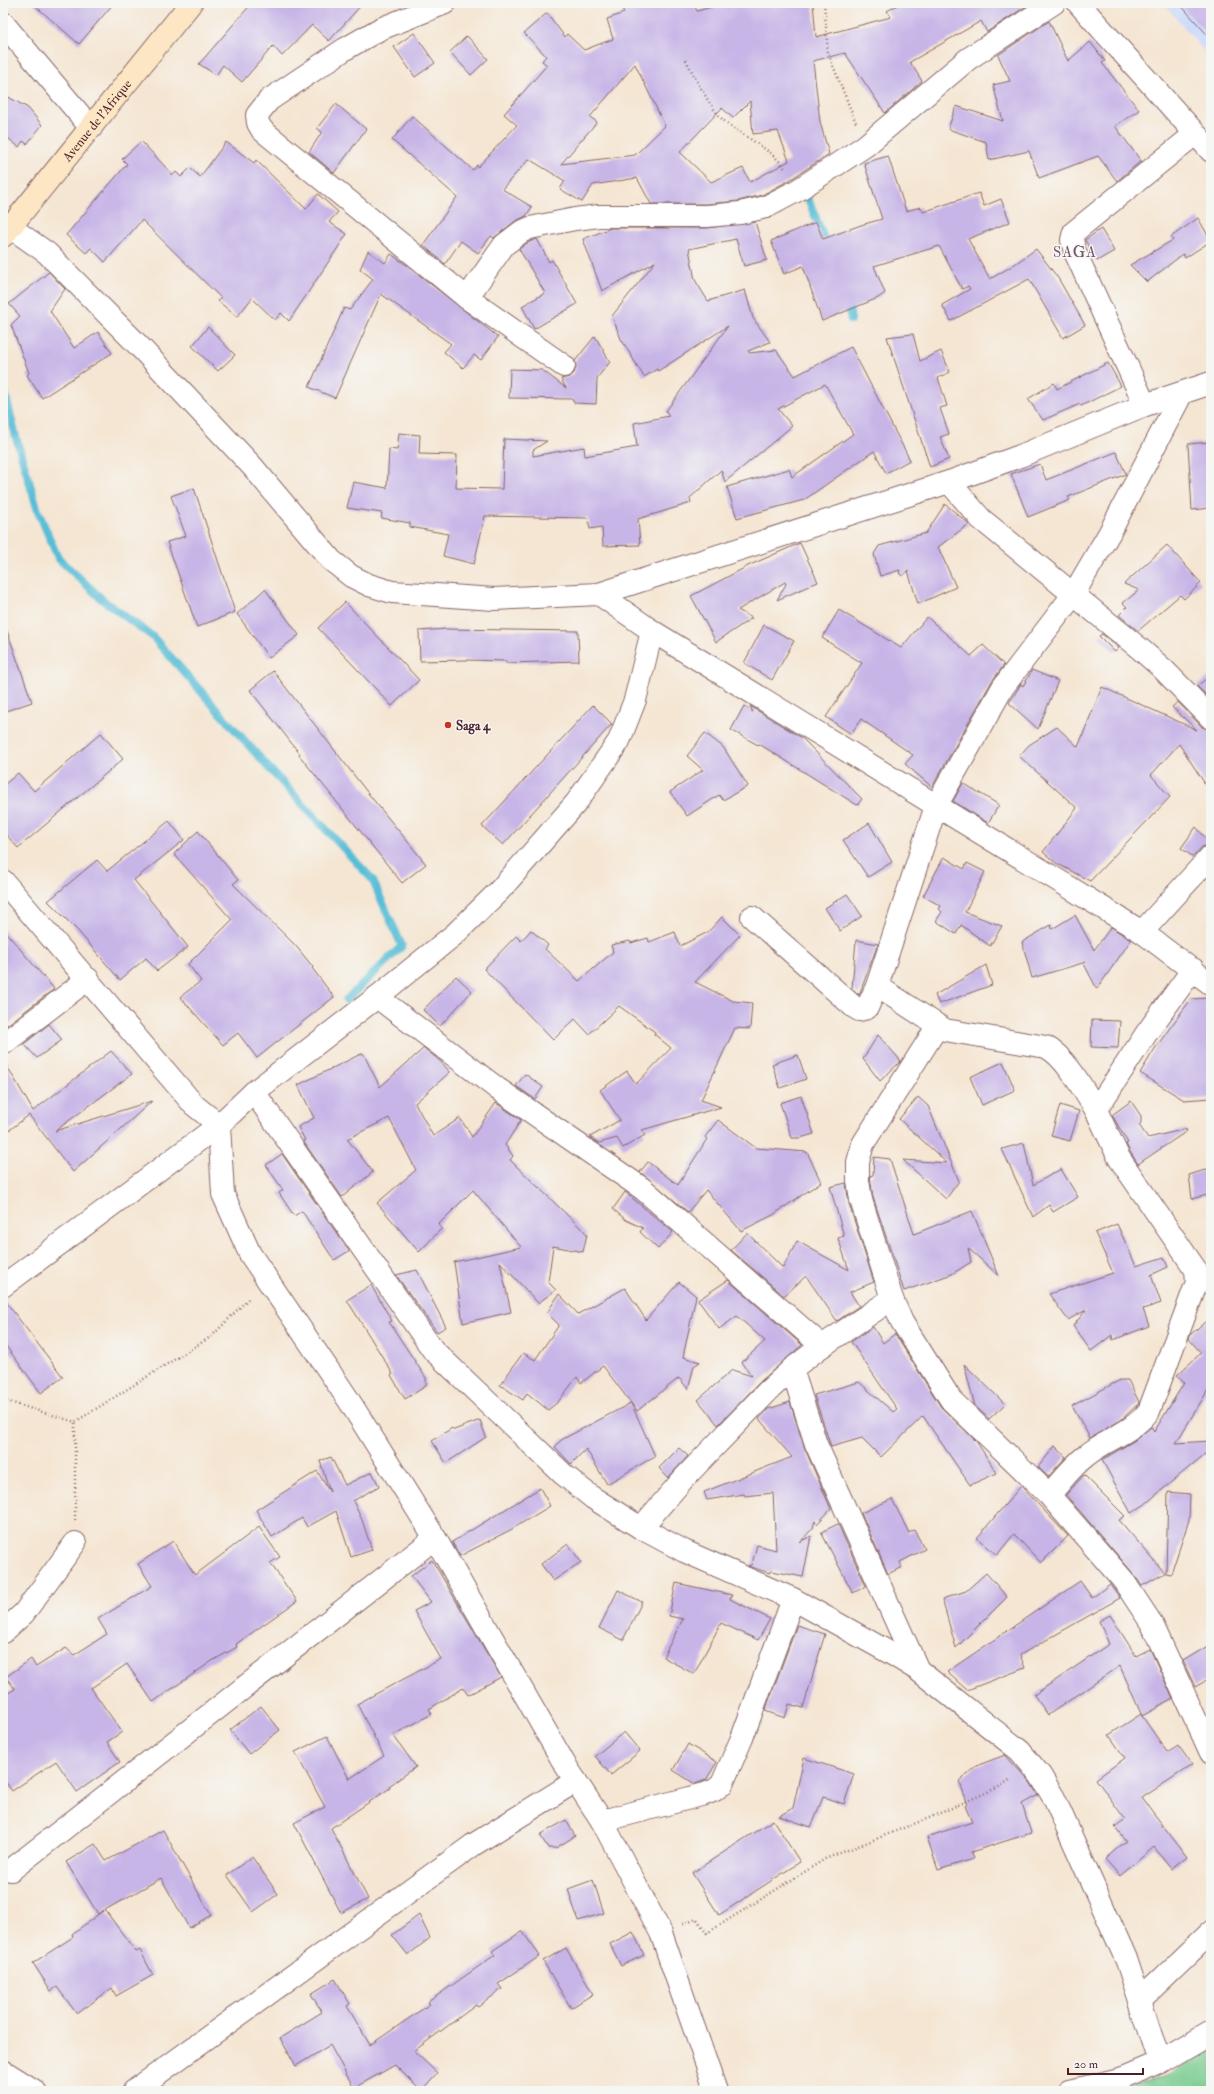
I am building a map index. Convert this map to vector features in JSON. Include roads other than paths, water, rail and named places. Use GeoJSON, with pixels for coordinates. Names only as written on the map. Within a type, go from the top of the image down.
{"type":"FeatureCollection","features":[{"type":"Feature","properties":{"kind":"main road","name":"Avenue de l'Afrique"},"geometry":{"type":"LineString","coordinates":[[5,228],[91,128],[130,76],[190,3]]}},
{"type":"Feature","properties":{"kind":"street"},"geometry":{"type":"LineString","coordinates":[[445,3],[380,29],[345,49],[270,100],[257,115],[262,130],[467,298],[564,366]]}},
{"type":"Feature","properties":{"kind":"street"},"geometry":{"type":"LineString","coordinates":[[467,298],[504,245],[521,232],[530,228],[599,216],[685,217],[740,213],[766,207],[798,190],[865,146],[968,59],[1054,3]]}},
{"type":"Feature","properties":{"kind":"street"},"geometry":{"type":"LineString","coordinates":[[1078,3],[1211,151]]}},
{"type":"Feature","properties":{"kind":"street"},"geometry":{"type":"LineString","coordinates":[[3,23],[91,128]]}},
{"type":"Feature","properties":{"kind":"street"},"geometry":{"type":"LineString","coordinates":[[1145,405],[1075,252],[1072,240],[1074,232],[1195,134]]}},
{"type":"Feature","properties":{"kind":"street"},"geometry":{"type":"LineString","coordinates":[[5,228],[47,253],[140,347],[252,466],[331,560],[350,576],[369,585],[392,592],[494,599],[598,594],[949,482],[1020,456],[1145,405],[1182,394],[1211,383]]}},
{"type":"Feature","properties":{"kind":"street"},"geometry":{"type":"LineString","coordinates":[[752,917],[858,1010],[868,1008],[877,986],[936,806],[1003,687],[1073,595],[1110,532],[1182,394]]}},
{"type":"Feature","properties":{"kind":"street"},"geometry":{"type":"LineString","coordinates":[[949,482],[981,519],[1163,669],[1211,718]]}},
{"type":"Feature","properties":{"kind":"street"},"geometry":{"type":"LineString","coordinates":[[598,594],[652,631],[1142,932],[1193,968],[1211,984]]}},
{"type":"Feature","properties":{"kind":"street"},"geometry":{"type":"LineString","coordinates":[[3,1286],[219,1125],[254,1092],[377,997],[455,934],[499,891],[542,844],[594,778],[619,741],[635,700],[652,631]]}},
{"type":"Feature","properties":{"kind":"street"},"geometry":{"type":"LineString","coordinates":[[1142,932],[1211,856]]}},
{"type":"Feature","properties":{"kind":"street"},"geometry":{"type":"LineString","coordinates":[[3,881],[194,1105],[219,1125],[223,1194],[250,1254],[348,1400],[435,1538],[576,1781],[602,1821],[662,1933],[716,2091]]}},
{"type":"Feature","properties":{"kind":"street"},"geometry":{"type":"LineString","coordinates":[[1096,1110],[1146,1034],[1193,968]]}},
{"type":"Feature","properties":{"kind":"street"},"geometry":{"type":"LineString","coordinates":[[3,1044],[88,979]]}},
{"type":"Feature","properties":{"kind":"street"},"geometry":{"type":"LineString","coordinates":[[877,986],[938,1027],[951,1032],[1046,1047],[1052,1050],[1068,1069],[1096,1110],[1116,1153],[1196,1270],[1197,1282],[1149,1411],[1140,1422],[1130,1430],[1087,1454],[1049,1495]]}},
{"type":"Feature","properties":{"kind":"street"},"geometry":{"type":"LineString","coordinates":[[377,997],[498,1089],[643,1189],[822,1346]]}},
{"type":"Feature","properties":{"kind":"street"},"geometry":{"type":"LineString","coordinates":[[938,1027],[862,1144],[858,1162],[858,1180],[862,1200],[892,1299],[902,1322],[951,1400],[1049,1495],[1123,1580],[1140,1604],[1165,1650],[1211,1753]]}},
{"type":"Feature","properties":{"kind":"street"},"geometry":{"type":"LineString","coordinates":[[254,1092],[433,1350],[563,1474],[593,1498],[641,1528],[684,1551],[792,1599],[892,1654],[918,1670],[1020,1751],[1032,1765],[1054,1798],[1127,1961],[1160,2062]]}},
{"type":"Feature","properties":{"kind":"street"},"geometry":{"type":"LineString","coordinates":[[641,1528],[690,1472],[769,1390],[792,1369],[822,1346],[892,1299]]}},
{"type":"Feature","properties":{"kind":"street"},"geometry":{"type":"LineString","coordinates":[[792,1369],[816,1444],[918,1670]]}},
{"type":"Feature","properties":{"kind":"street"},"geometry":{"type":"LineString","coordinates":[[11,1870],[435,1538]]}},
{"type":"Feature","properties":{"kind":"street"},"geometry":{"type":"LineString","coordinates":[[3,1632],[24,1613],[75,1543]]}},
{"type":"Feature","properties":{"kind":"street"},"geometry":{"type":"LineString","coordinates":[[602,1821],[705,1794],[715,1790],[722,1784],[742,1738],[792,1599]]}},
{"type":"Feature","properties":{"kind":"street"},"geometry":{"type":"LineString","coordinates":[[139,2089],[473,1845],[576,1781]]}},
{"type":"Feature","properties":{"kind":"street"},"geometry":{"type":"LineString","coordinates":[[1140,2000],[1211,1932]]}},
{"type":"Feature","properties":{"kind":"street"},"geometry":{"type":"LineString","coordinates":[[1069,2091],[1120,2078],[1160,2062],[1211,2032]]}},
{"type":"Feature","properties":{"kind":"street"},"geometry":{"type":"LineString","coordinates":[[3,2071],[35,2091]]}},
{"type":"Feature","properties":{"kind":"waterway"},"geometry":{"type":"LineString","coordinates":[[807,196],[828,248]]}},
{"type":"Feature","properties":{"kind":"waterway"},"geometry":{"type":"LineString","coordinates":[[848,299],[851,320]]}},
{"type":"Feature","properties":{"kind":"waterway"},"geometry":{"type":"LineString","coordinates":[[3,385],[17,441],[38,511],[58,558],[104,601],[152,636],[268,767],[372,879],[402,946],[346,1000]]}},
{"type":"Feature","properties":{"kind":"place","name":"Saga 4"},"geometry":{"type":"Point","coordinates":[448,725]}},
{"type":"Feature","properties":{"kind":"district","name":"SAGA"},"geometry":{"type":"Point","coordinates":[1075,252]}}]}
